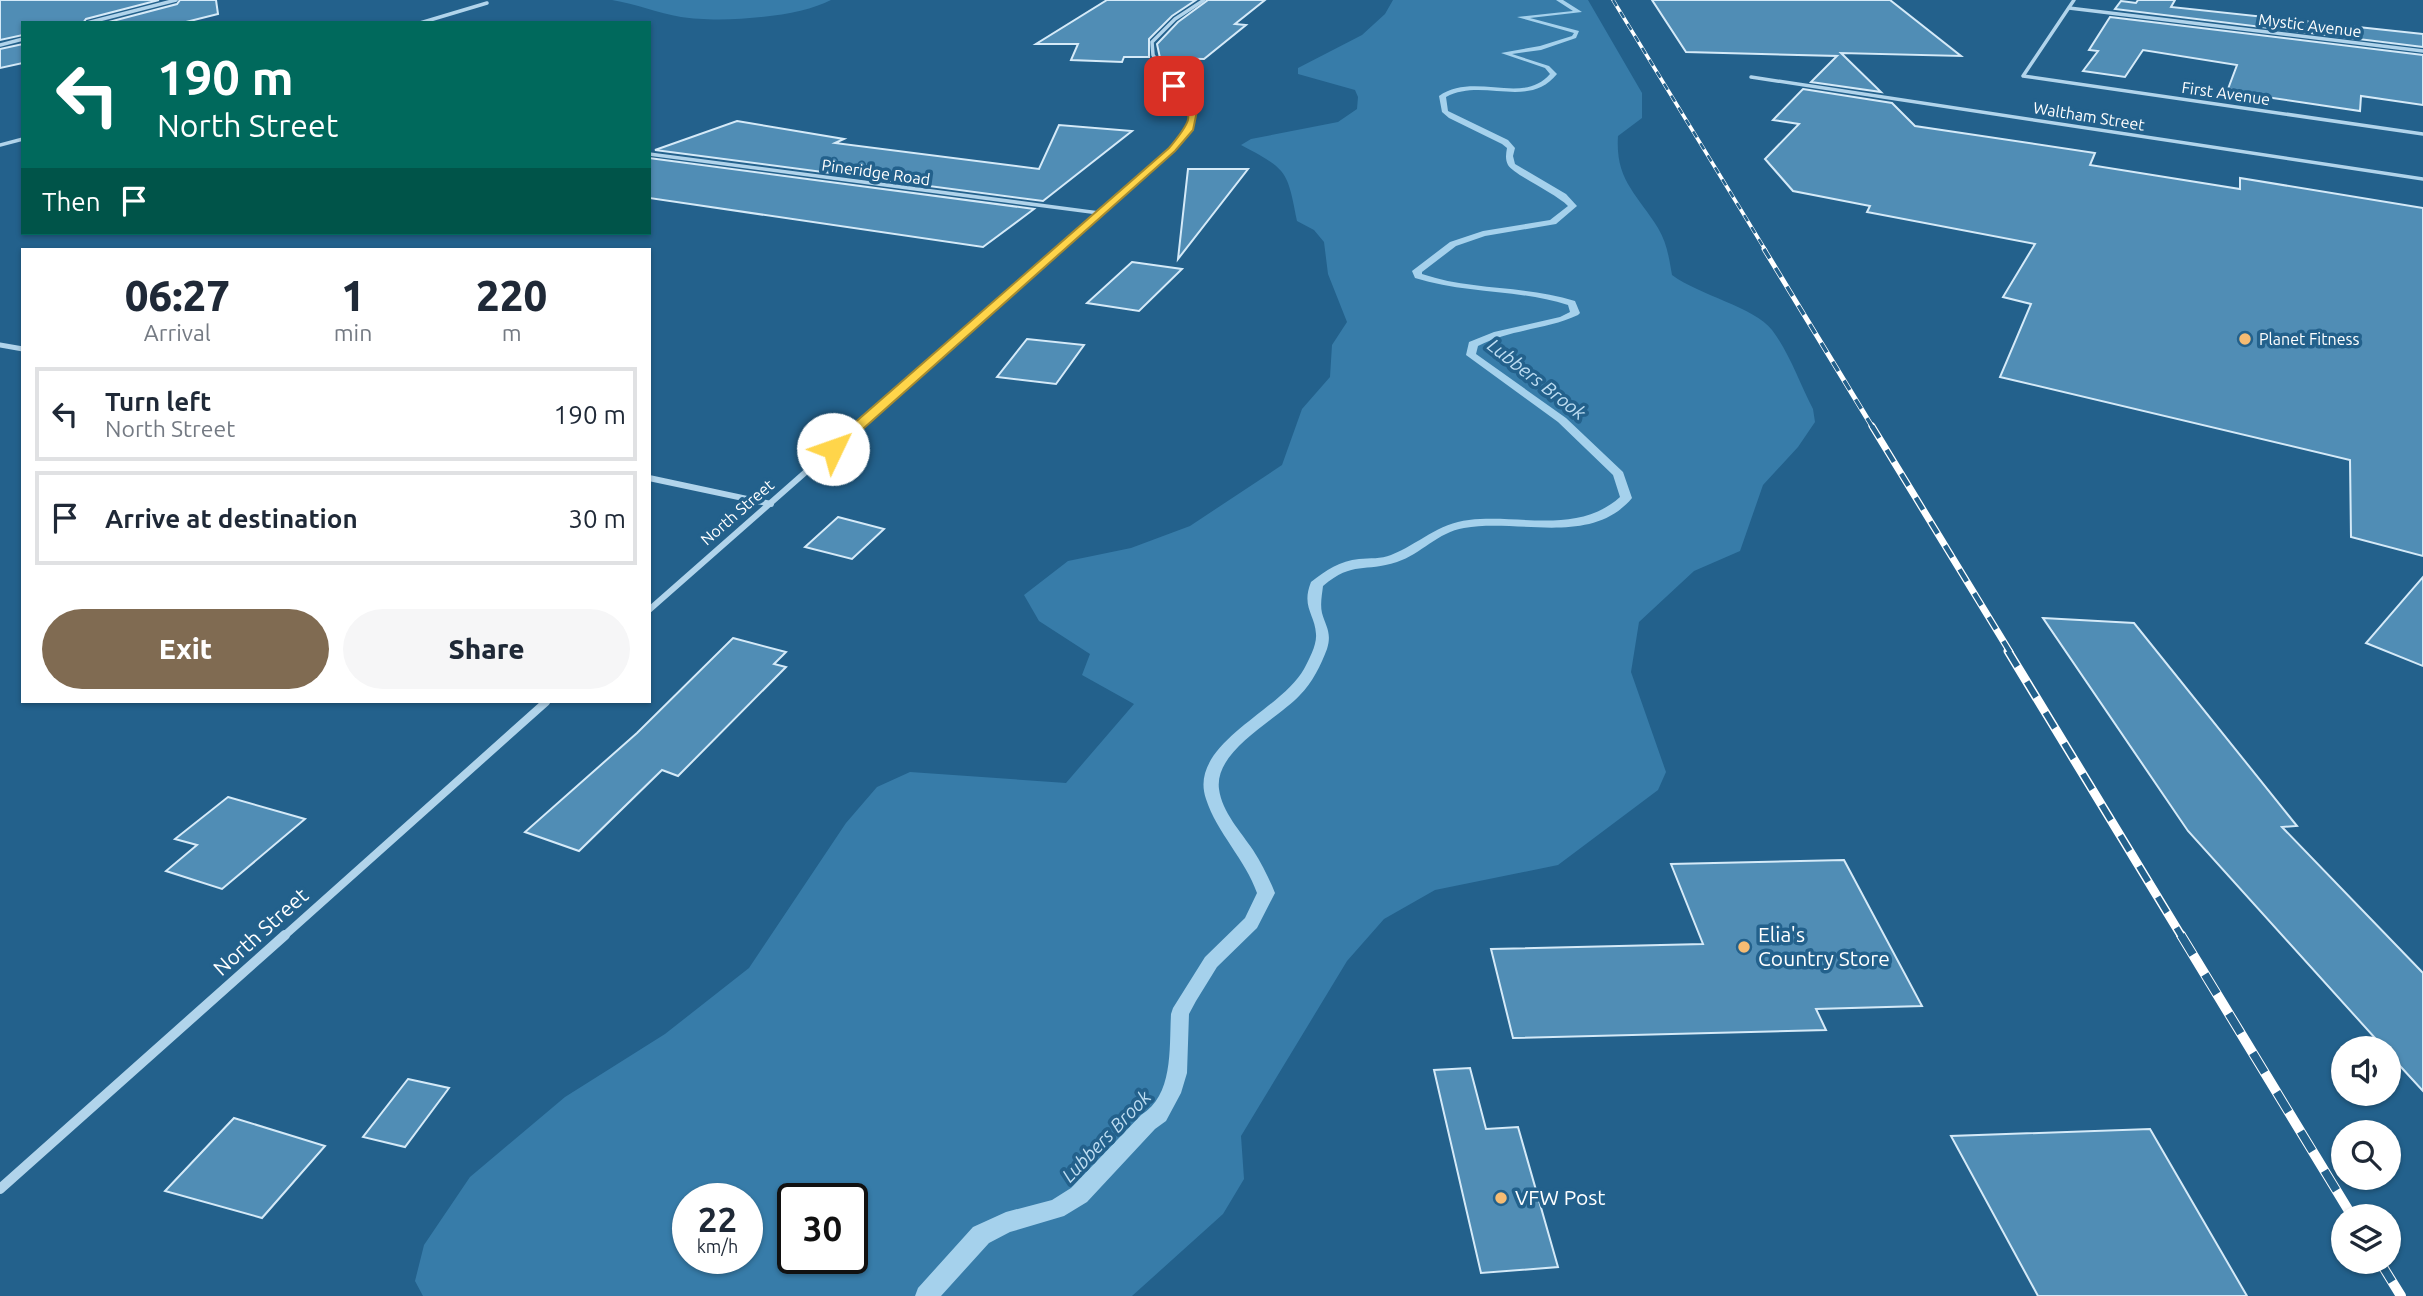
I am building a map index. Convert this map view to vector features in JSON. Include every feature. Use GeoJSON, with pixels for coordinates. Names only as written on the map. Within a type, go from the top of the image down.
{"type":"FeatureCollection","features":[{"type":"Feature","properties":{"kind":"street"},"geometry":{"type":"LineString","coordinates":[[95,21],[176,0]]}},
{"type":"Feature","properties":{"kind":"street","name":"North Street"},"geometry":{"type":"LineString","coordinates":[[651,608],[1162,160],[1189,130],[1193,111],[1153,55],[1152,42],[1163,30],[1204,0]]}},
{"type":"Feature","properties":{"kind":"street"},"geometry":{"type":"LineString","coordinates":[[2069,8],[2074,0]]}},
{"type":"Feature","properties":{"kind":"street"},"geometry":{"type":"LineString","coordinates":[[427,21],[487,3]]}},
{"type":"Feature","properties":{"kind":"street","name":"Mystic Avenue"},"geometry":{"type":"LineString","coordinates":[[2069,8],[2423,51]]}},
{"type":"Feature","properties":{"kind":"street","name":"First Avenue"},"geometry":{"type":"LineString","coordinates":[[2069,8],[2022,74],[2025,77],[2423,135]]}},
{"type":"Feature","properties":{"kind":"street"},"geometry":{"type":"LineString","coordinates":[[0,45],[21,40]]}},
{"type":"Feature","properties":{"kind":"street","name":"Waltham Street"},"geometry":{"type":"LineString","coordinates":[[1751,77],[2423,179]]}},
{"type":"Feature","properties":{"kind":"street"},"geometry":{"type":"LineString","coordinates":[[0,145],[21,140]]}},
{"type":"Feature","properties":{"kind":"street","name":"Pineridge Road"},"geometry":{"type":"LineString","coordinates":[[651,154],[1099,214]]}},
{"type":"Feature","properties":{"kind":"street"},"geometry":{"type":"LineString","coordinates":[[0,345],[21,349]]}},
{"type":"Feature","properties":{"kind":"street"},"geometry":{"type":"LineString","coordinates":[[651,478],[771,503]]}},
{"type":"Feature","properties":{"kind":"street","name":"North Street"},"geometry":{"type":"LineString","coordinates":[[0,1189],[545,703]]}},
{"type":"Feature","properties":{"kind":"shaded area"},"geometry":{"type":"Polygon","coordinates":[[[612,0],[831,0],[799,11],[758,18],[697,19],[612,0]]]}},
{"type":"Feature","properties":{"kind":"shaded area"},"geometry":{"type":"Polygon","coordinates":[[[1393,0],[1588,0],[1642,93],[1642,118],[1618,136],[1620,164],[1629,186],[1661,234],[1672,275],[1764,322],[1784,348],[1813,409],[1815,422],[1798,447],[1763,485],[1740,551],[1694,571],[1639,622],[1631,672],[1666,772],[1658,790],[1558,865],[1435,890],[1384,919],[1347,961],[1241,1136],[1244,1179],[1223,1214],[1132,1296],[423,1296],[415,1281],[424,1245],[470,1177],[565,1097],[665,1034],[749,968],[846,823],[877,787],[910,772],[1066,783],[1134,704],[1082,675],[1090,654],[1039,621],[1024,595],[1068,561],[1131,548],[1190,526],[1282,465],[1302,409],[1330,377],[1332,345],[1347,322],[1328,274],[1324,242],[1314,230],[1297,221],[1291,191],[1283,173],[1268,160],[1241,145],[1251,139],[1338,122],[1357,109],[1358,97],[1355,90],[1298,74],[1298,68],[1362,35],[1385,14],[1393,0]]]}},
{"type":"Feature","properties":{"kind":"building"},"geometry":{"type":"Polygon","coordinates":[[[0,0],[159,0],[84,21],[21,21],[21,35],[0,40],[0,0]]]}},
{"type":"Feature","properties":{"kind":"building"},"geometry":{"type":"Polygon","coordinates":[[[180,0],[216,0],[218,14],[190,21],[113,21],[177,4],[180,0]]]}},
{"type":"Feature","properties":{"kind":"building"},"geometry":{"type":"Polygon","coordinates":[[[1107,0],[1196,0],[1172,16],[1149,39],[1149,57],[1124,57],[1122,62],[1071,60],[1078,44],[1036,44],[1107,0]]]}},
{"type":"Feature","properties":{"kind":"building"},"geometry":{"type":"Polygon","coordinates":[[[1208,0],[1265,0],[1235,24],[1246,25],[1204,59],[1160,58],[1157,44],[1178,22],[1208,0]]]}},
{"type":"Feature","properties":{"kind":"building"},"geometry":{"type":"Polygon","coordinates":[[[1652,0],[1890,0],[1961,56],[1841,53],[1881,92],[1811,82],[1837,56],[1686,52],[1652,0]]]}},
{"type":"Feature","properties":{"kind":"building"},"geometry":{"type":"Polygon","coordinates":[[[2138,0],[2175,0],[2171,7],[2423,34],[2423,47],[2115,9],[2121,1],[2136,3],[2138,0]]]}},
{"type":"Feature","properties":{"kind":"building"},"geometry":{"type":"Polygon","coordinates":[[[2110,17],[2423,55],[2423,105],[2361,96],[2360,111],[2266,97],[2228,89],[2237,65],[2143,50],[2125,77],[2083,71],[2098,51],[2089,50],[2110,17]]]}},
{"type":"Feature","properties":{"kind":"building"},"geometry":{"type":"Polygon","coordinates":[[[21,44],[21,63],[0,68],[0,49],[21,44]]]}},
{"type":"Feature","properties":{"kind":"building"},"geometry":{"type":"Polygon","coordinates":[[[1803,89],[1892,103],[1915,126],[2095,153],[2090,165],[2240,189],[2240,178],[2423,208],[2423,556],[2351,537],[2350,460],[2000,377],[2031,304],[2003,297],[2035,244],[1867,212],[1870,206],[1793,191],[1765,159],[1799,124],[1773,120],[1803,89]]]}},
{"type":"Feature","properties":{"kind":"building"},"geometry":{"type":"Polygon","coordinates":[[[737,121],[844,139],[835,143],[1039,169],[1059,125],[1132,131],[1043,201],[655,150],[737,121]]]}},
{"type":"Feature","properties":{"kind":"building"},"geometry":{"type":"Polygon","coordinates":[[[651,158],[1034,209],[983,247],[651,198],[651,158]]]}},
{"type":"Feature","properties":{"kind":"building"},"geometry":{"type":"Polygon","coordinates":[[[1188,169],[1248,169],[1178,259],[1188,169]]]}},
{"type":"Feature","properties":{"kind":"building"},"geometry":{"type":"Polygon","coordinates":[[[1132,262],[1182,269],[1139,311],[1087,303],[1132,262]]]}},
{"type":"Feature","properties":{"kind":"building"},"geometry":{"type":"Polygon","coordinates":[[[1027,339],[1084,345],[1056,384],[997,377],[1027,339]]]}},
{"type":"Feature","properties":{"kind":"building"},"geometry":{"type":"Polygon","coordinates":[[[838,517],[884,529],[852,559],[805,547],[838,517]]]}},
{"type":"Feature","properties":{"kind":"building"},"geometry":{"type":"Polygon","coordinates":[[[2423,577],[2423,666],[2366,643],[2423,577]]]}},
{"type":"Feature","properties":{"kind":"building"},"geometry":{"type":"Polygon","coordinates":[[[2043,618],[2134,623],[2297,826],[2282,827],[2423,973],[2423,1091],[2401,1067],[2401,1036],[2373,1036],[2188,831],[2043,618]]]}},
{"type":"Feature","properties":{"kind":"building"},"geometry":{"type":"Polygon","coordinates":[[[733,638],[786,652],[774,664],[786,667],[678,776],[662,770],[579,851],[525,832],[637,733],[733,638]]]}},
{"type":"Feature","properties":{"kind":"building"},"geometry":{"type":"Polygon","coordinates":[[[228,797],[305,819],[222,889],[166,871],[197,845],[175,839],[228,797]]]}},
{"type":"Feature","properties":{"kind":"building","name":"Elia's Country Store"},"geometry":{"type":"Polygon","coordinates":[[[1844,860],[1922,1006],[1816,1009],[1826,1030],[1513,1038],[1491,949],[1703,944],[1671,864],[1844,860]]]}},
{"type":"Feature","properties":{"kind":"building","name":"VFW Post"},"geometry":{"type":"Polygon","coordinates":[[[1470,1068],[1486,1129],[1518,1127],[1558,1267],[1481,1273],[1434,1070],[1470,1068]]]}},
{"type":"Feature","properties":{"kind":"building"},"geometry":{"type":"Polygon","coordinates":[[[408,1079],[449,1088],[405,1147],[363,1137],[408,1079]]]}},
{"type":"Feature","properties":{"kind":"building"},"geometry":{"type":"Polygon","coordinates":[[[234,1118],[325,1146],[262,1218],[165,1191],[234,1118]]]}},
{"type":"Feature","properties":{"kind":"building"},"geometry":{"type":"Polygon","coordinates":[[[2150,1129],[2247,1296],[2038,1296],[1951,1136],[2150,1129]]]}},
{"type":"Feature","properties":{"kind":"waterway","name":"Lubbers Brook"},"geometry":{"type":"LineString","coordinates":[[926,1296],[981,1235],[1006,1222],[1056,1209],[1079,1195],[1148,1122],[1159,1115],[1171,1093],[1177,1073],[1180,1014],[1211,962],[1251,923],[1266,893],[1254,866],[1215,803],[1211,790],[1212,775],[1218,761],[1229,747],[1288,699],[1309,673],[1323,637],[1314,609],[1316,585],[1329,574],[1351,564],[1382,561],[1404,554],[1451,527],[1491,522],[1575,523],[1612,511],[1626,498],[1619,474],[1562,420],[1471,355],[1473,344],[1485,338],[1550,323],[1575,313],[1572,303],[1534,294],[1456,286],[1418,276],[1417,271],[1453,244],[1483,234],[1553,222],[1573,206],[1563,196],[1512,165],[1509,156],[1511,148],[1505,142],[1445,112],[1442,96],[1456,89],[1471,87],[1519,90],[1545,85],[1554,74],[1547,67],[1504,53],[1541,48],[1574,37],[1577,32],[1520,17],[1579,12],[1559,0]]}},
{"type":"Feature","properties":{"kind":"railway"},"geometry":{"type":"LineString","coordinates":[[1613,0],[1766,251]]}},
{"type":"Feature","properties":{"kind":"railway"},"geometry":{"type":"LineString","coordinates":[[1764,249],[1873,428]]}},
{"type":"Feature","properties":{"kind":"railway"},"geometry":{"type":"LineString","coordinates":[[1872,426],[2010,652]]}},
{"type":"Feature","properties":{"kind":"railway"},"geometry":{"type":"LineString","coordinates":[[2008,651],[2182,937]]}},
{"type":"Feature","properties":{"kind":"railway"},"geometry":{"type":"LineString","coordinates":[[2181,935],[2345,1204]]}},
{"type":"Feature","properties":{"kind":"railway"},"geometry":{"type":"LineString","coordinates":[[2387,1274],[2401,1296]]}},
{"type":"Feature","properties":{"kind":"place","name":"Planet Fitness"},"geometry":{"type":"Point","coordinates":[2245,339]}},
{"type":"Feature","properties":{"kind":"place","name":"Elia's Country Store"},"geometry":{"type":"Point","coordinates":[1744,947]}},
{"type":"Feature","properties":{"kind":"place","name":"VFW Post"},"geometry":{"type":"Point","coordinates":[1501,1198]}},
{"type":"Feature","properties":{"kind":"route"},"geometry":{"type":"LineString","coordinates":[[833,449],[1172,150],[1189,130],[1193,111],[1174,86]]}}]}
